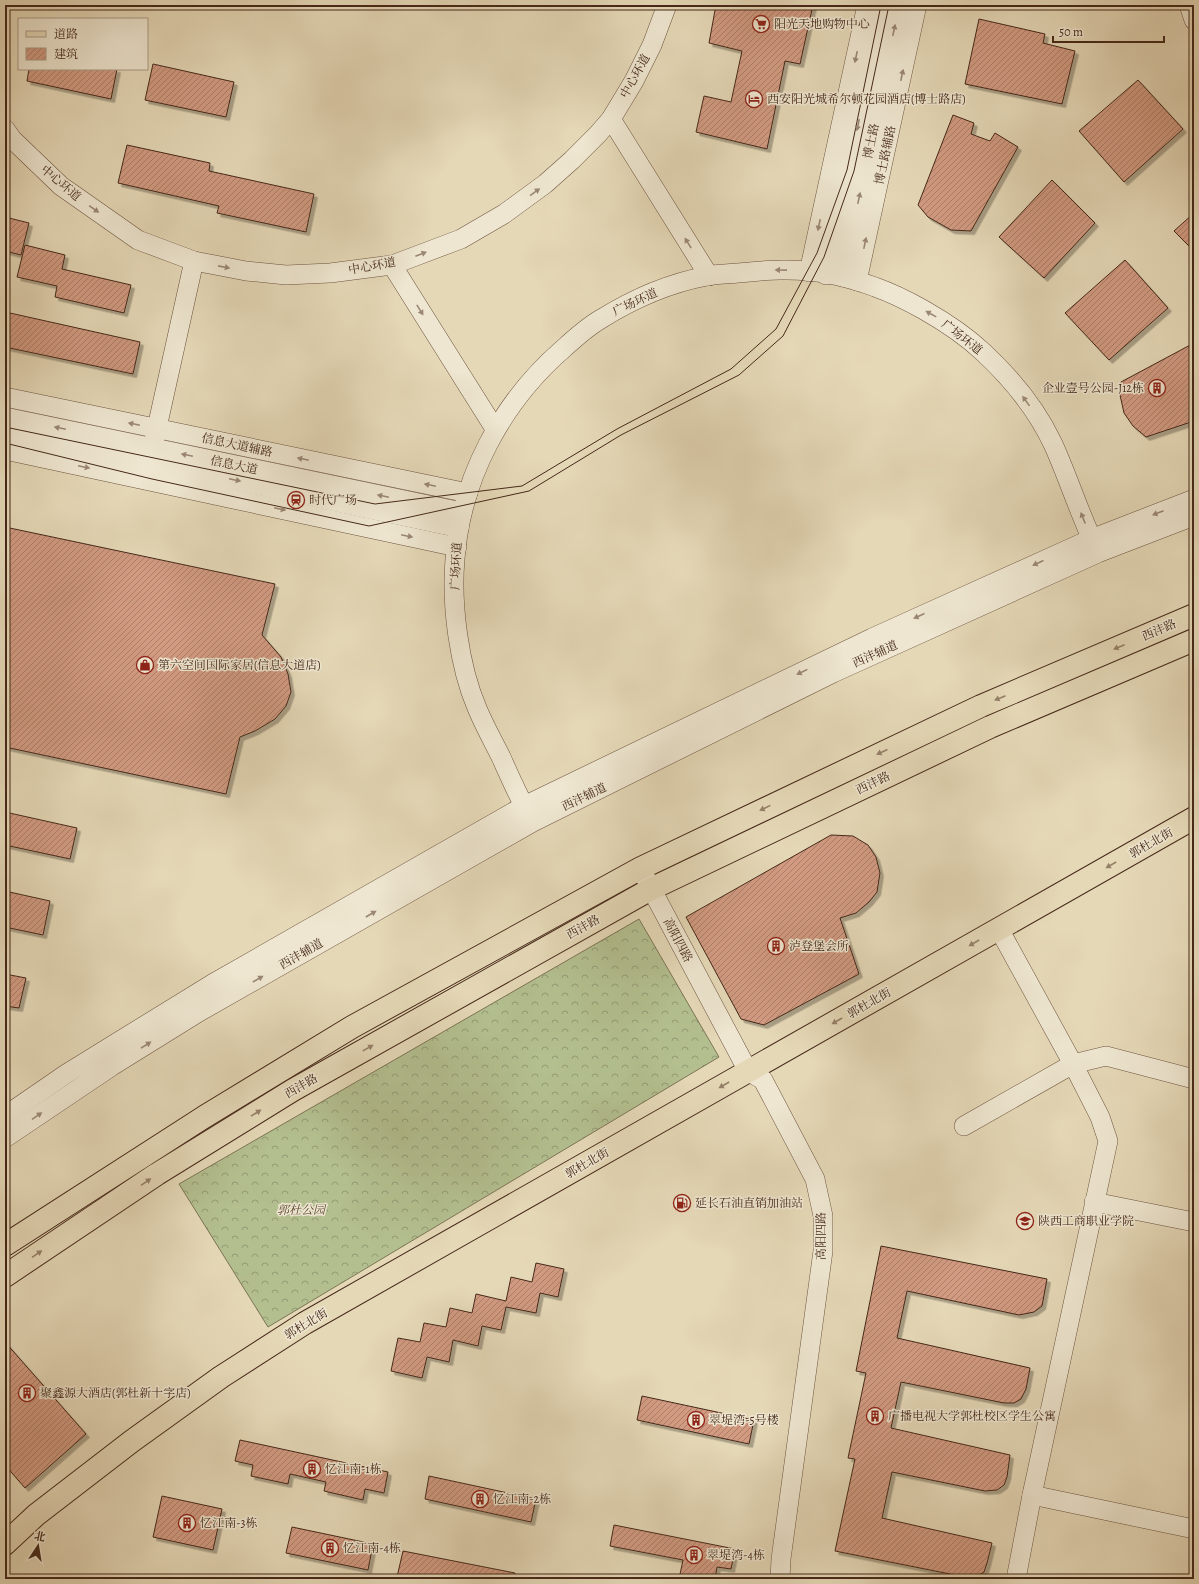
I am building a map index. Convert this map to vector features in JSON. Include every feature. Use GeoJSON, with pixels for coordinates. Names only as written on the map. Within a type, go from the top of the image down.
{"type":"FeatureCollection","features":[{"type":"Feature","properties":{"kind":"main road","name":"西沣路"},"geometry":{"type":"LineString","coordinates":[[5,1245],[204,1117],[352,1027],[640,868],[981,706],[1194,615]]}},
{"type":"Feature","properties":{"kind":"main road","name":"西沣路"},"geometry":{"type":"LineString","coordinates":[[5,1276],[157,1174],[293,1090],[651,889],[990,727],[1194,640]]}},
{"type":"Feature","properties":{"kind":"main road","name":"郭杜北街"},"geometry":{"type":"LineString","coordinates":[[1002,936],[1194,818]]}},
{"type":"Feature","properties":{"kind":"main road","name":"郭杜北街"},"geometry":{"type":"LineString","coordinates":[[5,1559],[44,1523],[140,1449],[247,1376],[313,1335],[756,1076],[1002,936],[1194,835]]}},
{"type":"Feature","properties":{"kind":"main road","name":"郭杜北街"},"geometry":{"type":"LineString","coordinates":[[5,1544],[36,1515],[132,1441],[221,1377],[279,1340],[305,1324],[756,1076]]}},
{"type":"Feature","properties":{"kind":"street","name":"中心环道"},"geometry":{"type":"LineString","coordinates":[[5,129],[12,139],[61,186],[138,240],[194,261],[246,271],[286,275],[330,273],[392,265],[461,239],[504,214],[545,184],[572,160],[611,119],[634,82],[652,45],[667,5]]}},
{"type":"Feature","properties":{"kind":"street"},"geometry":{"type":"LineString","coordinates":[[834,276],[867,5]]}},
{"type":"Feature","properties":{"kind":"street","name":"博士路"},"geometry":{"type":"LineString","coordinates":[[834,276],[884,5]]}},
{"type":"Feature","properties":{"kind":"street","name":"博士路"},"geometry":{"type":"LineString","coordinates":[[834,276],[900,5]]}},
{"type":"Feature","properties":{"kind":"street","name":"博士路辅路"},"geometry":{"type":"LineString","coordinates":[[834,276],[917,5]]}},
{"type":"Feature","properties":{"kind":"street"},"geometry":{"type":"LineString","coordinates":[[1189,5],[1194,20]]}},
{"type":"Feature","properties":{"kind":"street"},"geometry":{"type":"LineString","coordinates":[[611,119],[708,276]]}},
{"type":"Feature","properties":{"kind":"street"},"geometry":{"type":"LineString","coordinates":[[151,455],[194,261]]}},
{"type":"Feature","properties":{"kind":"street"},"geometry":{"type":"LineString","coordinates":[[392,265],[496,429]]}},
{"type":"Feature","properties":{"kind":"street","name":"广场环道"},"geometry":{"type":"LineString","coordinates":[[528,814],[476,707],[467,677],[457,628],[454,594],[456,547],[461,520],[473,478],[496,429],[528,383],[578,335],[599,320],[626,305],[674,285],[708,276],[780,270],[834,276],[874,286],[904,299],[936,317],[965,337],[984,353],[1015,387],[1038,419],[1052,443],[1095,546]]}},
{"type":"Feature","properties":{"kind":"street","name":"信息大道辅路"},"geometry":{"type":"LineString","coordinates":[[5,397],[468,493]]}},
{"type":"Feature","properties":{"kind":"street","name":"信息大道"},"geometry":{"type":"LineString","coordinates":[[5,417],[151,455],[461,520]]}},
{"type":"Feature","properties":{"kind":"street","name":"信息大道"},"geometry":{"type":"LineString","coordinates":[[5,432],[151,455]]}},
{"type":"Feature","properties":{"kind":"street"},"geometry":{"type":"LineString","coordinates":[[5,450],[456,547]]}},
{"type":"Feature","properties":{"kind":"street","name":"西沣辅道"},"geometry":{"type":"LineString","coordinates":[[5,1116],[66,1074],[212,984],[528,814],[833,673],[1194,499]]}},
{"type":"Feature","properties":{"kind":"street","name":"西沣辅道"},"geometry":{"type":"LineString","coordinates":[[1095,546],[1194,516]]}},
{"type":"Feature","properties":{"kind":"street","name":"西沣辅道"},"geometry":{"type":"LineString","coordinates":[[5,1138],[112,1066],[198,1012],[528,814]]}},
{"type":"Feature","properties":{"kind":"street","name":"高阳四路"},"geometry":{"type":"LineString","coordinates":[[640,868],[815,1179],[823,1216],[823,1251],[781,1559],[780,1579]]}},
{"type":"Feature","properties":{"kind":"street"},"geometry":{"type":"LineString","coordinates":[[1002,936],[1073,1064],[1100,1117],[1108,1141],[1032,1495],[1016,1579]]}},
{"type":"Feature","properties":{"kind":"street"},"geometry":{"type":"LineString","coordinates":[[964,1126],[1073,1064],[1106,1056],[1194,1079]]}},
{"type":"Feature","properties":{"kind":"street"},"geometry":{"type":"LineString","coordinates":[[1094,1202],[1194,1222]]}},
{"type":"Feature","properties":{"kind":"street"},"geometry":{"type":"LineString","coordinates":[[1032,1495],[1194,1529]]}},
{"type":"Feature","properties":{"kind":"green space","name":"郭杜公园"},"geometry":{"type":"Polygon","coordinates":[[[639,919],[719,1057],[268,1327],[179,1184],[639,919]]]}},
{"type":"Feature","properties":{"kind":"building"},"geometry":{"type":"Polygon","coordinates":[[[716,5],[813,5],[800,64],[785,61],[767,149],[696,132],[704,96],[731,102],[742,51],[709,43],[716,5]]]}},
{"type":"Feature","properties":{"kind":"building"},"geometry":{"type":"Polygon","coordinates":[[[979,19],[1045,34],[1043,43],[1075,51],[1062,104],[965,84],[979,19]]]}},
{"type":"Feature","properties":{"kind":"building"},"geometry":{"type":"Polygon","coordinates":[[[153,64],[234,82],[226,117],[145,100],[153,64]]]}},
{"type":"Feature","properties":{"kind":"building"},"geometry":{"type":"Polygon","coordinates":[[[29,70],[117,70],[111,99],[27,81],[29,70]]]}},
{"type":"Feature","properties":{"kind":"building"},"geometry":{"type":"Polygon","coordinates":[[[1138,80],[1183,129],[1124,182],[1079,131],[1138,80]]]}},
{"type":"Feature","properties":{"kind":"building"},"geometry":{"type":"Polygon","coordinates":[[[953,115],[974,123],[971,134],[990,141],[995,133],[1018,147],[971,231],[951,230],[928,217],[918,205],[953,115]]]}},
{"type":"Feature","properties":{"kind":"building"},"geometry":{"type":"Polygon","coordinates":[[[127,145],[210,163],[209,171],[314,194],[306,232],[217,213],[219,206],[118,183],[127,145]]]}},
{"type":"Feature","properties":{"kind":"building"},"geometry":{"type":"Polygon","coordinates":[[[1052,180],[1095,223],[1044,278],[999,237],[1052,180]]]}},
{"type":"Feature","properties":{"kind":"building"},"geometry":{"type":"Polygon","coordinates":[[[1194,213],[1194,251],[1174,231],[1194,213]]]}},
{"type":"Feature","properties":{"kind":"building"},"geometry":{"type":"Polygon","coordinates":[[[5,217],[29,223],[21,255],[5,251],[5,217]]]}},
{"type":"Feature","properties":{"kind":"building"},"geometry":{"type":"Polygon","coordinates":[[[25,245],[65,255],[62,269],[131,285],[124,313],[55,297],[57,286],[17,277],[25,245]]]}},
{"type":"Feature","properties":{"kind":"building"},"geometry":{"type":"Polygon","coordinates":[[[1125,260],[1168,308],[1109,360],[1065,313],[1125,260]]]}},
{"type":"Feature","properties":{"kind":"building"},"geometry":{"type":"Polygon","coordinates":[[[10,313],[140,342],[133,374],[5,347],[5,336],[10,313]]]}},
{"type":"Feature","properties":{"kind":"building","name":"企业壹号公园-J12栋"},"geometry":{"type":"Polygon","coordinates":[[[1194,343],[1194,421],[1146,437],[1133,426],[1124,413],[1120,395],[1121,382],[1194,343]]]}},
{"type":"Feature","properties":{"kind":"building","name":"第六空间国际家居(信息大道店)"},"geometry":{"type":"Polygon","coordinates":[[[5,527],[275,584],[262,635],[281,657],[288,674],[291,692],[286,706],[275,719],[255,731],[240,737],[226,794],[5,747],[5,527]]]}},
{"type":"Feature","properties":{"kind":"building"},"geometry":{"type":"Polygon","coordinates":[[[5,812],[77,828],[70,859],[5,845],[5,812]]]}},
{"type":"Feature","properties":{"kind":"building","name":"泸登堡会所"},"geometry":{"type":"Polygon","coordinates":[[[831,835],[853,836],[868,845],[876,857],[880,873],[877,892],[869,902],[856,913],[840,918],[859,974],[764,1025],[741,1019],[686,917],[831,835]]]}},
{"type":"Feature","properties":{"kind":"building"},"geometry":{"type":"Polygon","coordinates":[[[5,891],[50,901],[43,935],[5,927],[5,891]]]}},
{"type":"Feature","properties":{"kind":"building"},"geometry":{"type":"Polygon","coordinates":[[[5,974],[26,978],[19,1008],[5,1006],[5,974]]]}},
{"type":"Feature","properties":{"kind":"building","name":"广播电视大学郭杜校区学生公寓"},"geometry":{"type":"Polygon","coordinates":[[[881,1246],[1047,1279],[1042,1306],[1034,1312],[1019,1315],[907,1291],[897,1338],[1030,1368],[1026,1389],[1021,1399],[1014,1403],[1004,1403],[901,1382],[891,1428],[1010,1455],[1007,1477],[1004,1485],[997,1490],[985,1491],[892,1472],[882,1518],[992,1543],[984,1572],[977,1576],[965,1577],[835,1551],[855,1459],[848,1458],[866,1373],[856,1371],[881,1246]]]}},
{"type":"Feature","properties":{"kind":"building"},"geometry":{"type":"Polygon","coordinates":[[[536,1263],[564,1269],[558,1297],[540,1293],[536,1313],[506,1307],[501,1330],[482,1326],[478,1346],[453,1340],[449,1362],[427,1357],[422,1378],[391,1371],[398,1338],[420,1342],[424,1323],[446,1327],[450,1308],[472,1313],[476,1294],[506,1301],[511,1277],[532,1282],[536,1263]]]}},
{"type":"Feature","properties":{"kind":"building","name":"聚鑫源大酒店(郭杜新十字店)"},"geometry":{"type":"Polygon","coordinates":[[[5,1342],[86,1434],[25,1488],[5,1465],[5,1342]]]}},
{"type":"Feature","properties":{"kind":"building","name":"翠堤湾-5号楼"},"geometry":{"type":"Polygon","coordinates":[[[642,1396],[754,1420],[749,1444],[637,1420],[642,1396]]]}},
{"type":"Feature","properties":{"kind":"building","name":"忆江南-1栋"},"geometry":{"type":"Polygon","coordinates":[[[240,1440],[388,1472],[384,1493],[365,1489],[363,1500],[324,1491],[326,1482],[290,1474],[288,1484],[251,1476],[253,1465],[235,1461],[240,1440]]]}},
{"type":"Feature","properties":{"kind":"building","name":"忆江南-2栋"},"geometry":{"type":"Polygon","coordinates":[[[429,1476],[536,1499],[531,1522],[425,1499],[429,1476]]]}},
{"type":"Feature","properties":{"kind":"building","name":"忆江南-3栋"},"geometry":{"type":"Polygon","coordinates":[[[162,1496],[222,1509],[213,1550],[153,1537],[162,1496]]]}},
{"type":"Feature","properties":{"kind":"building","name":"翠堤湾-4栋"},"geometry":{"type":"Polygon","coordinates":[[[614,1525],[735,1549],[731,1569],[717,1567],[715,1579],[679,1579],[683,1560],[610,1546],[614,1525]]]}},
{"type":"Feature","properties":{"kind":"building","name":"忆江南-4栋"},"geometry":{"type":"Polygon","coordinates":[[[292,1527],[373,1544],[368,1570],[286,1553],[292,1527]]]}},
{"type":"Feature","properties":{"kind":"building"},"geometry":{"type":"Polygon","coordinates":[[[403,1551],[515,1573],[515,1579],[409,1579],[397,1577],[403,1551]]]}},
{"type":"Feature","properties":{"kind":"tram line"},"geometry":{"type":"LineString","coordinates":[[5,427],[375,504],[522,486],[617,429],[731,369],[776,329],[817,253],[847,170],[881,5]]}},
{"type":"Feature","properties":{"kind":"tram line"},"geometry":{"type":"LineString","coordinates":[[5,443],[152,479],[369,526],[529,491],[621,435],[739,375],[783,336],[824,257],[854,171],[889,5]]}},
{"type":"Feature","properties":{"kind":"place","name":"阳光天地购物中心"},"geometry":{"type":"Point","coordinates":[761,24]}},
{"type":"Feature","properties":{"kind":"place","name":"西安阳光城希尔顿花园酒店(博士路店)"},"geometry":{"type":"Point","coordinates":[754,99]}},
{"type":"Feature","properties":{"kind":"place","name":"企业壹号公园-J12栋"},"geometry":{"type":"Point","coordinates":[1157,388]}},
{"type":"Feature","properties":{"kind":"place","name":"时代广场"},"geometry":{"type":"Point","coordinates":[296,500]}},
{"type":"Feature","properties":{"kind":"place","name":"第六空间国际家居(信息大道店)"},"geometry":{"type":"Point","coordinates":[145,665]}},
{"type":"Feature","properties":{"kind":"place","name":"泸登堡会所"},"geometry":{"type":"Point","coordinates":[776,946]}},
{"type":"Feature","properties":{"kind":"place","name":"延长石油直销加油站"},"geometry":{"type":"Point","coordinates":[682,1203]}},
{"type":"Feature","properties":{"kind":"place","name":"陕西工商职业学院"},"geometry":{"type":"Point","coordinates":[1025,1221]}},
{"type":"Feature","properties":{"kind":"place","name":"聚鑫源大酒店(郭杜新十字店)"},"geometry":{"type":"Point","coordinates":[27,1393]}},
{"type":"Feature","properties":{"kind":"place","name":"广播电视大学郭杜校区学生公寓"},"geometry":{"type":"Point","coordinates":[875,1416]}},
{"type":"Feature","properties":{"kind":"place","name":"翠堤湾-5号楼"},"geometry":{"type":"Point","coordinates":[696,1420]}},
{"type":"Feature","properties":{"kind":"place","name":"忆江南-1栋"},"geometry":{"type":"Point","coordinates":[312,1469]}},
{"type":"Feature","properties":{"kind":"place","name":"忆江南-2栋"},"geometry":{"type":"Point","coordinates":[480,1499]}},
{"type":"Feature","properties":{"kind":"place","name":"忆江南-3栋"},"geometry":{"type":"Point","coordinates":[187,1523]}},
{"type":"Feature","properties":{"kind":"place","name":"忆江南-4栋"},"geometry":{"type":"Point","coordinates":[330,1548]}},
{"type":"Feature","properties":{"kind":"place","name":"翠堤湾-4栋"},"geometry":{"type":"Point","coordinates":[694,1555]}}]}
